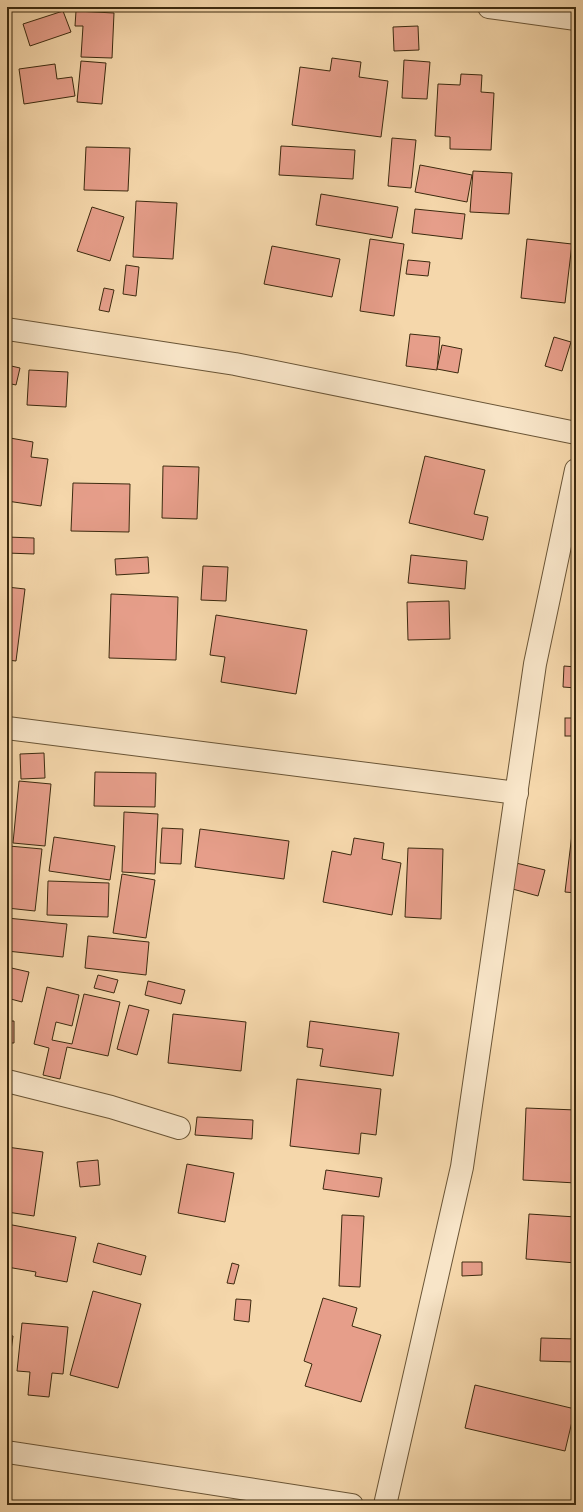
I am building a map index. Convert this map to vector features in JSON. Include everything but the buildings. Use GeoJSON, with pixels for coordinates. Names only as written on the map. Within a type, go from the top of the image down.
{"type":"FeatureCollection","features":[{"type":"Feature","properties":{"kind":"street"},"geometry":{"type":"LineString","coordinates":[[489,7],[576,19]]}},
{"type":"Feature","properties":{"kind":"street"},"geometry":{"type":"LineString","coordinates":[[7,329],[235,364],[576,433]]}},
{"type":"Feature","properties":{"kind":"street"},"geometry":{"type":"LineString","coordinates":[[385,1505],[462,1167],[535,664],[576,470]]}},
{"type":"Feature","properties":{"kind":"street"},"geometry":{"type":"LineString","coordinates":[[7,728],[517,793]]}},
{"type":"Feature","properties":{"kind":"street"},"geometry":{"type":"LineString","coordinates":[[7,1081],[111,1106],[179,1128]]}},
{"type":"Feature","properties":{"kind":"street"},"geometry":{"type":"LineString","coordinates":[[7,1452],[352,1505]]}}]}
